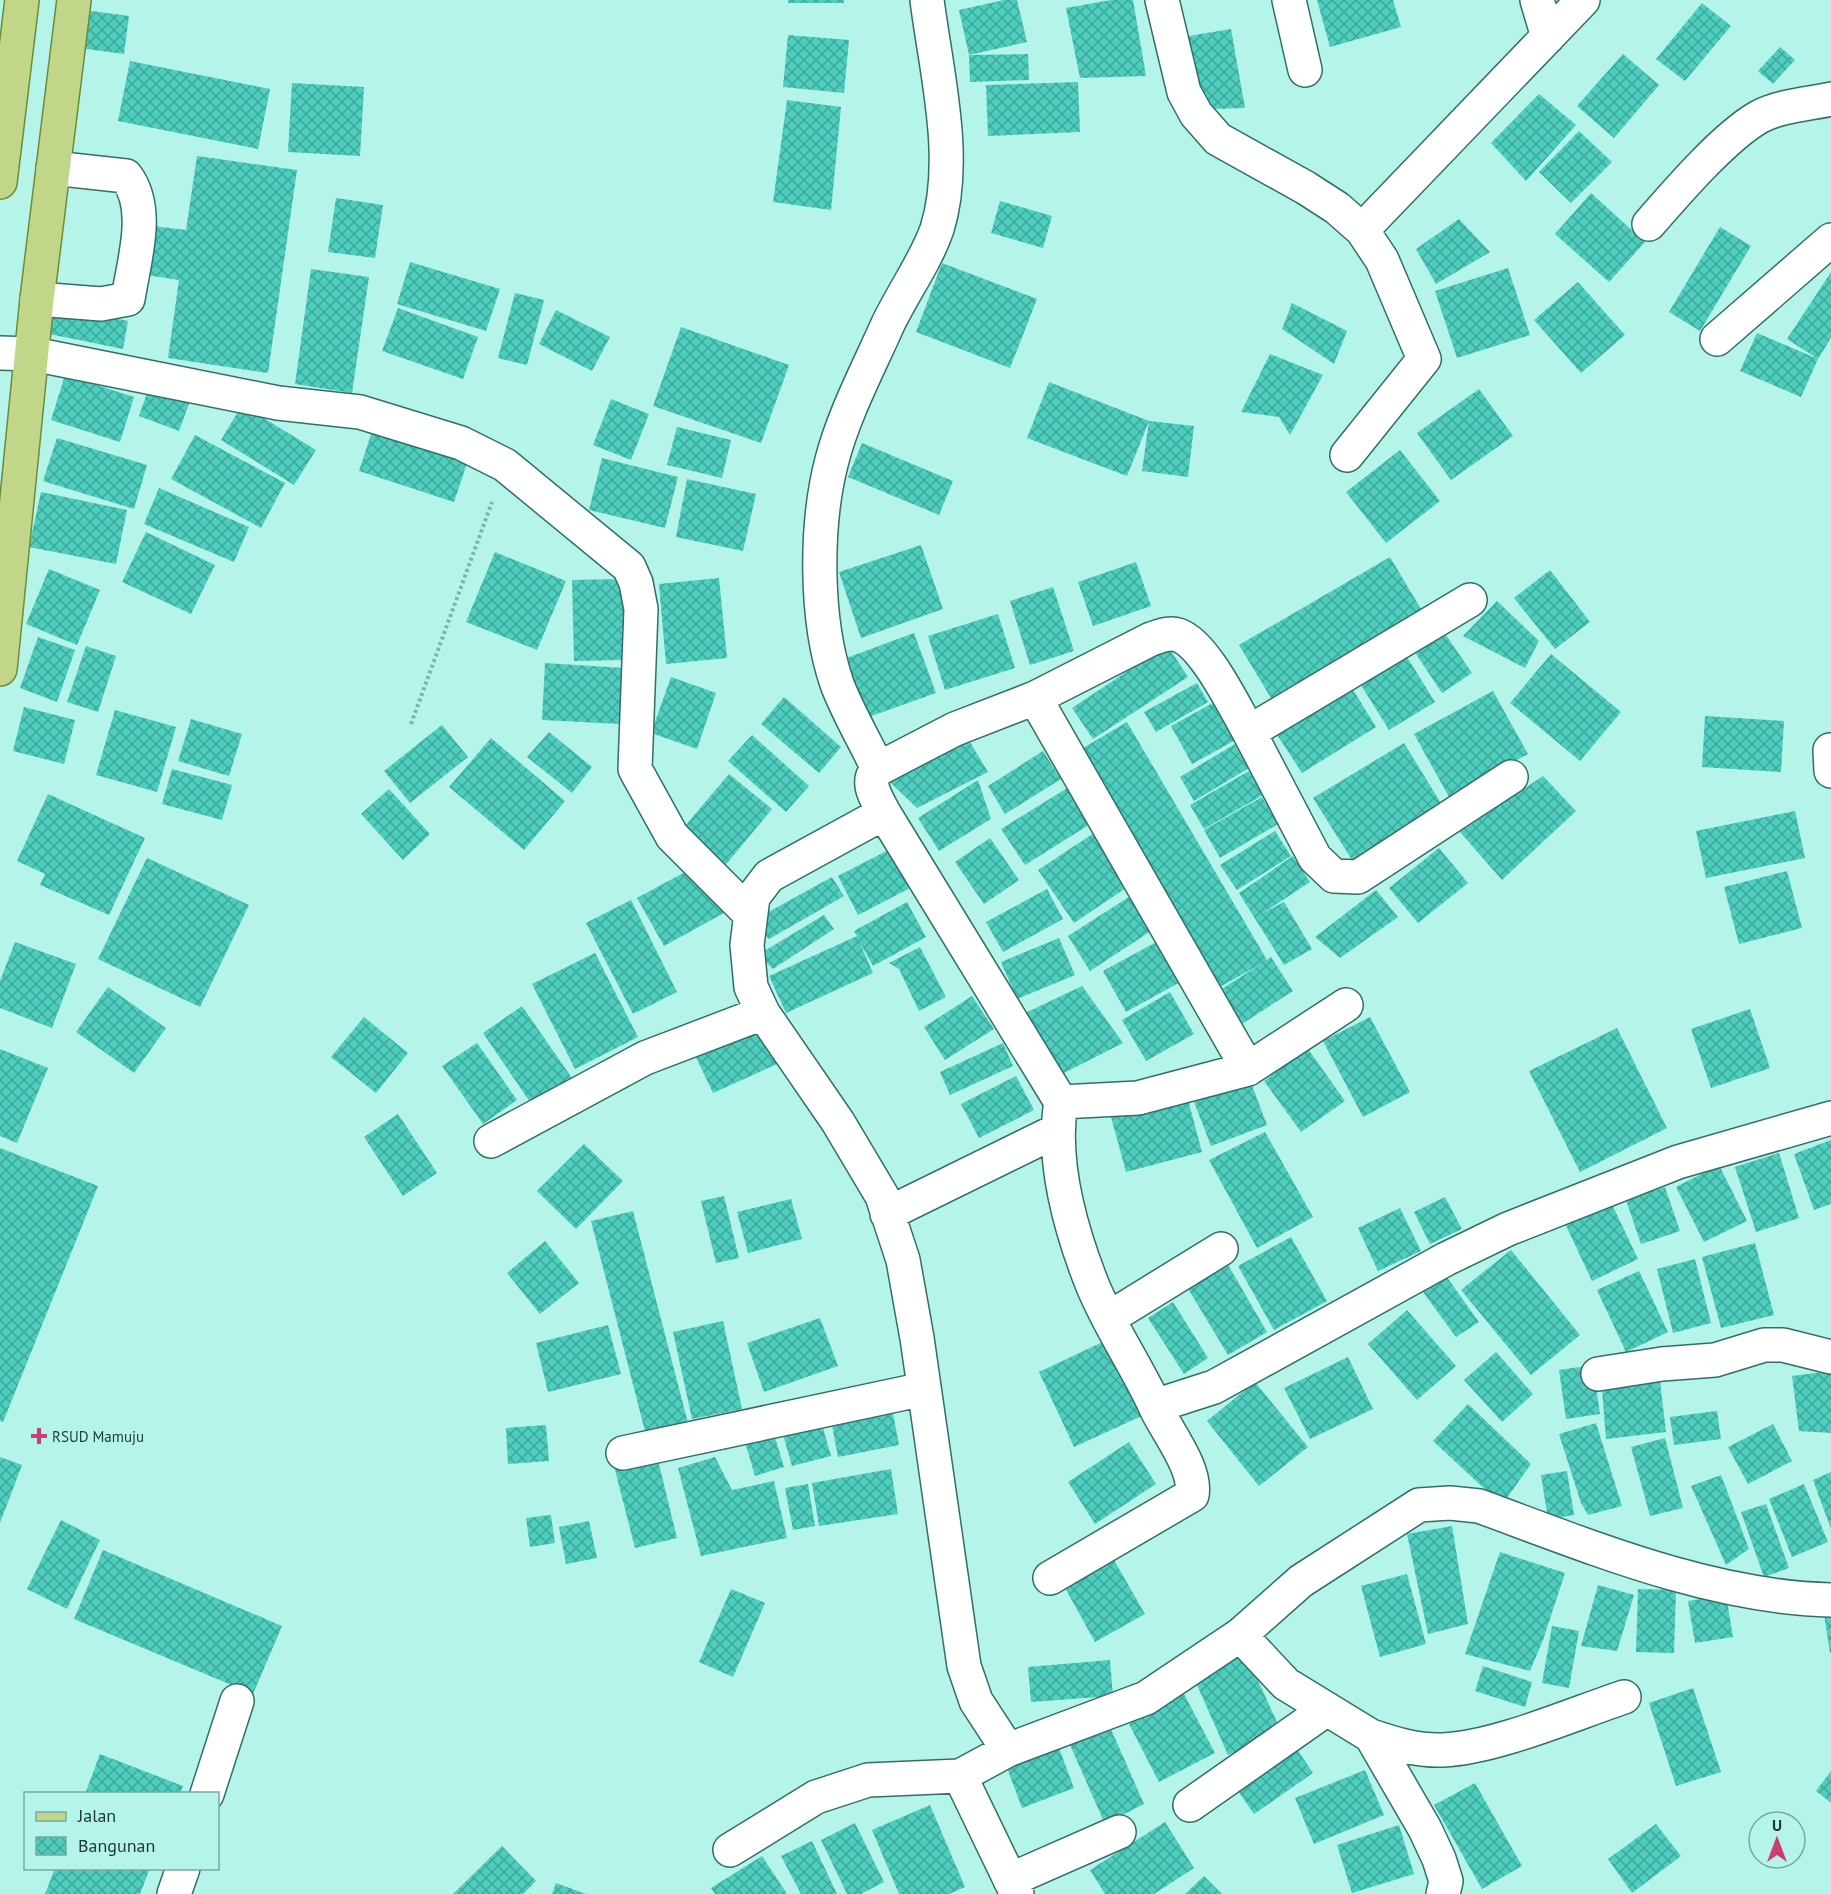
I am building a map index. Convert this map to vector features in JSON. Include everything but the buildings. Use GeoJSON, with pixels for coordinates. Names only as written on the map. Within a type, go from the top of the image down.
{"type":"FeatureCollection","features":[{"type":"Feature","properties":{"kind":"main road"},"geometry":{"type":"LineString","coordinates":[[0,182],[22,0]]}},
{"type":"Feature","properties":{"kind":"main road"},"geometry":{"type":"LineString","coordinates":[[0,669],[37,299],[74,0]]}},
{"type":"Feature","properties":{"kind":"street"},"geometry":{"type":"LineString","coordinates":[[879,769],[837,684],[827,645],[821,572],[824,502],[832,458],[846,422],[888,324],[936,230],[944,189],[944,139],[938,75],[927,0]]}},
{"type":"Feature","properties":{"kind":"street"},"geometry":{"type":"LineString","coordinates":[[1162,0],[1184,92],[1196,114],[1218,139],[1306,188],[1337,208],[1362,230],[1382,260],[1424,359],[1347,455]]}},
{"type":"Feature","properties":{"kind":"street"},"geometry":{"type":"LineString","coordinates":[[1289,0],[1305,70]]}},
{"type":"Feature","properties":{"kind":"street"},"geometry":{"type":"LineString","coordinates":[[1537,0],[1548,37]]}},
{"type":"Feature","properties":{"kind":"street"},"geometry":{"type":"LineString","coordinates":[[1362,230],[1583,0]]}},
{"type":"Feature","properties":{"kind":"street"},"geometry":{"type":"LineString","coordinates":[[1649,224],[1678,191],[1754,121],[1769,113],[1831,100]]}},
{"type":"Feature","properties":{"kind":"street"},"geometry":{"type":"LineString","coordinates":[[37,299],[101,304],[128,299],[140,213],[136,189],[126,176],[53,168]]}},
{"type":"Feature","properties":{"kind":"street"},"geometry":{"type":"LineString","coordinates":[[1717,339],[1831,240]]}},
{"type":"Feature","properties":{"kind":"street"},"geometry":{"type":"LineString","coordinates":[[0,353],[33,354],[246,397],[360,412],[461,443],[505,465],[629,567],[636,583],[642,609],[635,769],[672,836],[750,914]]}},
{"type":"Feature","properties":{"kind":"street"},"geometry":{"type":"LineString","coordinates":[[1249,732],[1470,600]]}},
{"type":"Feature","properties":{"kind":"street"},"geometry":{"type":"LineString","coordinates":[[1050,1578],[1192,1494],[1194,1486],[1191,1472],[1093,1285],[1071,1217],[1059,1116],[884,813],[871,783],[873,774],[955,729],[1035,698],[1143,643],[1166,634],[1176,634],[1191,643],[1206,660],[1249,732],[1315,858],[1334,876],[1358,877],[1511,777]]}},
{"type":"Feature","properties":{"kind":"street"},"geometry":{"type":"LineString","coordinates":[[1035,698],[1248,1069]]}},
{"type":"Feature","properties":{"kind":"street"},"geometry":{"type":"LineString","coordinates":[[884,813],[770,876],[753,897],[747,945],[751,987],[762,1012],[837,1122],[882,1196],[903,1260],[964,1666],[976,1701],[1008,1750]]}},
{"type":"Feature","properties":{"kind":"street"},"geometry":{"type":"LineString","coordinates":[[887,1214],[1059,1116],[1248,1069],[1346,1005]]}},
{"type":"Feature","properties":{"kind":"street"},"geometry":{"type":"LineString","coordinates":[[491,1141],[645,1058],[762,1012]]}},
{"type":"Feature","properties":{"kind":"street"},"geometry":{"type":"LineString","coordinates":[[1155,1406],[1214,1387],[1446,1259],[1508,1229],[1678,1162],[1831,1118]]}},
{"type":"Feature","properties":{"kind":"street"},"geometry":{"type":"LineString","coordinates":[[1109,1318],[1221,1250]]}},
{"type":"Feature","properties":{"kind":"street"},"geometry":{"type":"LineString","coordinates":[[1598,1374],[1662,1364],[1715,1360],[1764,1345],[1783,1345],[1831,1357]]}},
{"type":"Feature","properties":{"kind":"street"},"geometry":{"type":"LineString","coordinates":[[623,1452],[924,1389]]}},
{"type":"Feature","properties":{"kind":"street"},"geometry":{"type":"LineString","coordinates":[[730,1850],[816,1797],[868,1780],[960,1776],[1008,1750],[1146,1698],[1240,1635],[1301,1581],[1419,1505],[1450,1503],[1479,1506],[1564,1537],[1689,1577],[1783,1596],[1831,1600]]}},
{"type":"Feature","properties":{"kind":"street"},"geometry":{"type":"LineString","coordinates":[[1240,1635],[1286,1684],[1371,1736],[1407,1748],[1444,1750],[1489,1742],[1624,1697]]}},
{"type":"Feature","properties":{"kind":"street"},"geometry":{"type":"LineString","coordinates":[[208,1792],[237,1701]]}},
{"type":"Feature","properties":{"kind":"street"},"geometry":{"type":"LineString","coordinates":[[1191,1805],[1327,1709]]}},
{"type":"Feature","properties":{"kind":"street"},"geometry":{"type":"LineString","coordinates":[[1371,1736],[1425,1829],[1439,1859],[1446,1881],[1443,1894]]}},
{"type":"Feature","properties":{"kind":"street"},"geometry":{"type":"LineString","coordinates":[[960,1776],[1014,1887],[1119,1832]]}},
{"type":"Feature","properties":{"kind":"street"},"geometry":{"type":"LineString","coordinates":[[174,1894],[183,1870]]}},
{"type":"Feature","properties":{"kind":"path"},"geometry":{"type":"LineString","coordinates":[[411,724],[505,465]]}},
{"type":"Feature","properties":{"kind":"place","name":"RSUD Mamuju"},"geometry":{"type":"Point","coordinates":[39,1436]}}]}
